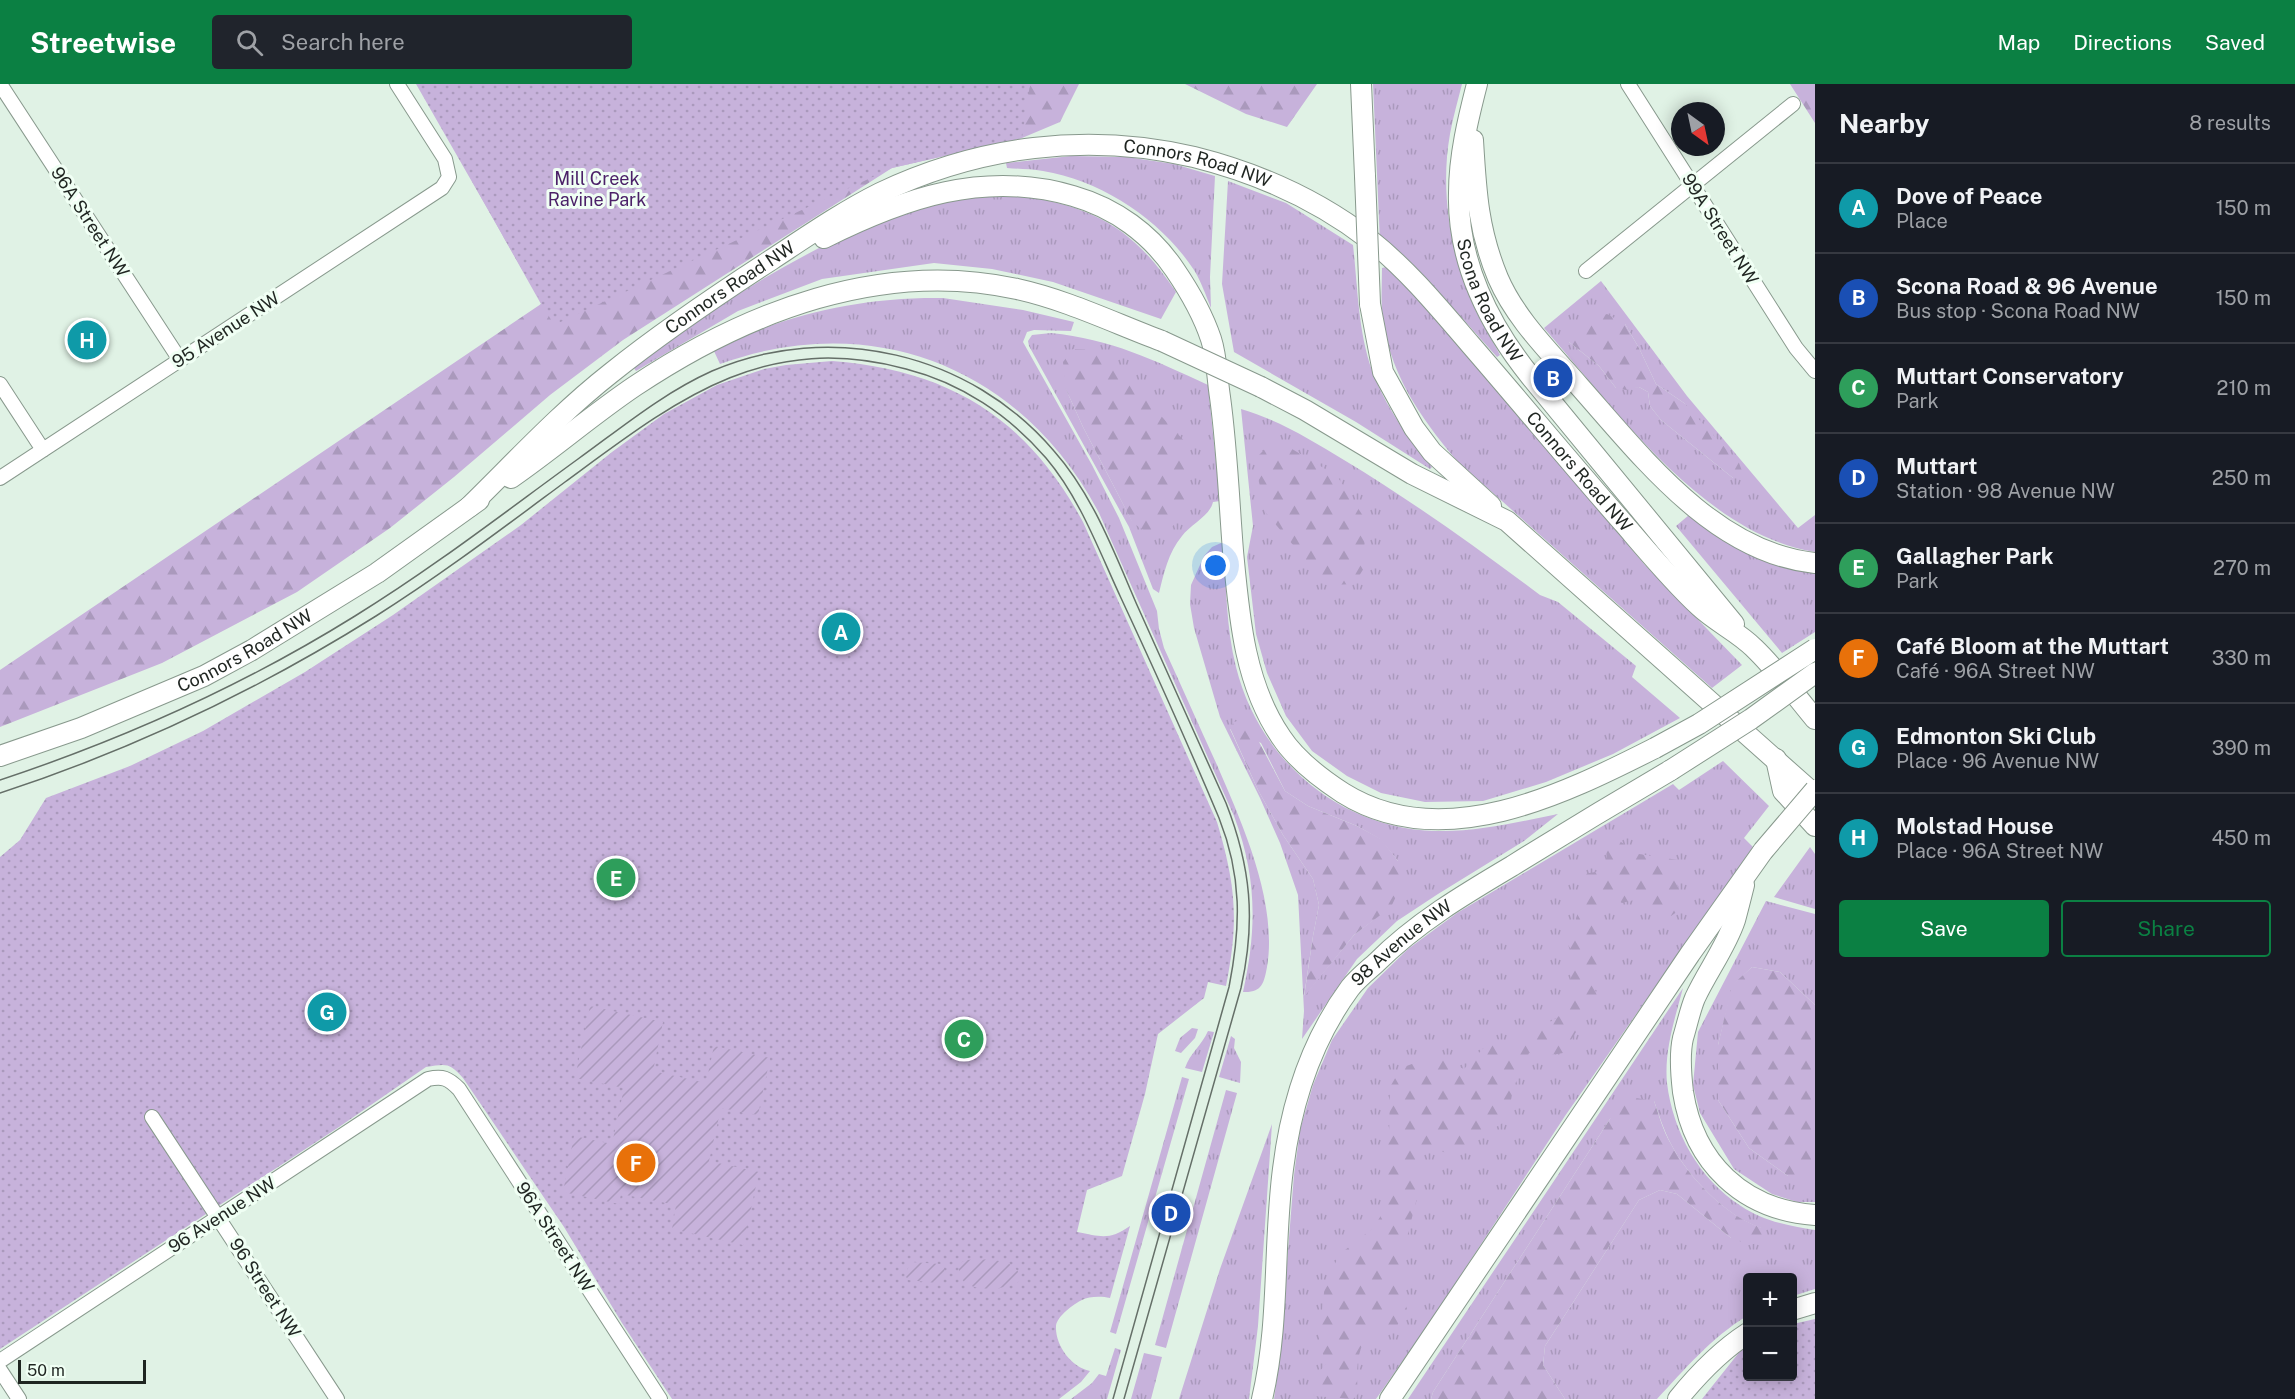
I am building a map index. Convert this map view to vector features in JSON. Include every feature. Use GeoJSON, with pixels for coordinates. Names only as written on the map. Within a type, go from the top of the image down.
{"type":"FeatureCollection","features":[{"type":"Feature","properties":{"kind":"main road"},"geometry":{"type":"LineString","coordinates":[[1361,84],[1370,304],[1383,372],[1414,428],[1432,452],[1507,521]]}},
{"type":"Feature","properties":{"kind":"main road","name":"Scona Road NW"},"geometry":{"type":"LineString","coordinates":[[1477,84],[1460,171],[1459,204],[1467,256],[1490,316],[1514,356],[1530,377],[1753,647]]}},
{"type":"Feature","properties":{"kind":"main road"},"geometry":{"type":"LineString","coordinates":[[1471,107],[1477,206],[1483,234],[1499,280],[1516,311],[1659,476],[1693,505],[1723,528],[1762,549],[1796,561],[1815,563]]}},
{"type":"Feature","properties":{"kind":"main road","name":"Connors Road NW"},"geometry":{"type":"LineString","coordinates":[[469,507],[610,373],[736,282],[877,195],[924,175],[981,156],[1015,149],[1127,145],[1198,158],[1268,180],[1334,215],[1371,241],[1399,266],[1496,374],[1627,528],[1701,608],[1753,647],[1815,719]]}},
{"type":"Feature","properties":{"kind":"main road"},"geometry":{"type":"LineString","coordinates":[[736,282],[852,225],[930,195],[974,188],[1008,186],[1047,189],[1102,206],[1128,222],[1159,249],[1188,289],[1212,342],[1224,430],[1237,599],[1245,653],[1262,703],[1280,737],[1297,758],[1326,782],[1371,807],[1411,817],[1456,818],[1485,815],[1534,802],[1572,788],[1655,748],[1699,724],[1815,649]]}},
{"type":"Feature","properties":{"kind":"main road","name":"Connors Road NW"},"geometry":{"type":"LineString","coordinates":[[0,756],[92,724],[204,676],[261,644],[377,573],[534,463],[633,388],[685,354],[759,317],[798,302],[859,288],[945,281],[1016,289],[1061,302],[1162,341],[1261,387],[1315,416],[1412,474],[1507,521],[1815,795]]}},
{"type":"Feature","properties":{"kind":"main road","name":"98 Avenue NW"},"geometry":{"type":"LineString","coordinates":[[1262,1399],[1272,1329],[1276,1236],[1283,1169],[1293,1108],[1305,1073],[1328,1022],[1352,986],[1398,941],[1443,907],[1671,770],[1751,719],[1815,673]]}},
{"type":"Feature","properties":{"kind":"main road"},"geometry":{"type":"LineString","coordinates":[[1776,759],[1784,790],[1815,826]]}},
{"type":"Feature","properties":{"kind":"main road"},"geometry":{"type":"LineString","coordinates":[[1390,1399],[1746,873],[1815,790]]}},
{"type":"Feature","properties":{"kind":"main road"},"geometry":{"type":"LineString","coordinates":[[1746,873],[1734,922],[1695,1000],[1683,1041],[1681,1075],[1687,1116],[1704,1152],[1721,1174],[1742,1193],[1768,1206],[1794,1214],[1815,1215]]}},
{"type":"Feature","properties":{"kind":"main road"},"geometry":{"type":"LineString","coordinates":[[1797,1309],[1815,1303]]}},
{"type":"Feature","properties":{"kind":"main road"},"geometry":{"type":"LineString","coordinates":[[1678,1399],[1703,1369],[1743,1336]]}},
{"type":"Feature","properties":{"kind":"street","name":"96A Street NW"},"geometry":{"type":"LineString","coordinates":[[0,84],[180,360]]}},
{"type":"Feature","properties":{"kind":"street","name":"95 Avenue NW"},"geometry":{"type":"LineString","coordinates":[[0,478],[442,188],[449,177],[445,159],[397,84]]}},
{"type":"Feature","properties":{"kind":"street","name":"99A Street NW"},"geometry":{"type":"LineString","coordinates":[[1628,84],[1796,348],[1815,371]]}},
{"type":"Feature","properties":{"kind":"street"},"geometry":{"type":"LineString","coordinates":[[1586,271],[1793,104]]}},
{"type":"Feature","properties":{"kind":"street"},"geometry":{"type":"LineString","coordinates":[[0,384],[43,450]]}},
{"type":"Feature","properties":{"kind":"street","name":"96 Avenue NW"},"geometry":{"type":"LineString","coordinates":[[0,1361],[428,1079],[441,1076],[447,1078]]}},
{"type":"Feature","properties":{"kind":"street","name":"96A Street NW"},"geometry":{"type":"LineString","coordinates":[[447,1078],[459,1089],[660,1399]]}},
{"type":"Feature","properties":{"kind":"street","name":"96 Street NW"},"geometry":{"type":"LineString","coordinates":[[152,1117],[338,1399]]}},
{"type":"Feature","properties":{"kind":"street"},"geometry":{"type":"LineString","coordinates":[[0,1370],[19,1399]]}},
{"type":"Feature","properties":{"kind":"green space","name":"Mill Creek Ravine Park"},"geometry":{"type":"Polygon","coordinates":[[[416,84],[1030,84],[1022,138],[892,168],[554,325],[416,84]]]}},
{"type":"Feature","properties":{"kind":"green space"},"geometry":{"type":"Polygon","coordinates":[[[546,84],[1079,84],[1060,122],[1022,138],[892,168],[623,340],[550,395],[390,528],[297,592],[162,663],[0,727],[0,670],[541,304],[472,181],[546,84]]]}},
{"type":"Feature","properties":{"kind":"green space"},"geometry":{"type":"Polygon","coordinates":[[[1185,84],[1317,84],[1287,127],[1246,114],[1185,84]]]}},
{"type":"Feature","properties":{"kind":"green space"},"geometry":{"type":"Polygon","coordinates":[[[1373,84],[1462,84],[1447,155],[1449,220],[1464,282],[1478,315],[1500,355],[1497,357],[1426,278],[1380,242],[1373,84]]]}},
{"type":"Feature","properties":{"kind":"green space"},"geometry":{"type":"Polygon","coordinates":[[[1790,84],[1815,84],[1815,123],[1790,84]]]}},
{"type":"Feature","properties":{"kind":"green space"},"geometry":{"type":"Polygon","coordinates":[[[1071,156],[1127,157],[1174,164],[1215,176],[1210,277],[1211,308],[1197,274],[1165,235],[1148,219],[1129,206],[1087,184],[1043,171],[1007,168],[1006,163],[1071,156]]]}},
{"type":"Feature","properties":{"kind":"green space"},"geometry":{"type":"Polygon","coordinates":[[[1228,181],[1286,203],[1353,245],[1360,313],[1369,362],[1386,402],[1432,467],[1430,469],[1356,422],[1234,352],[1222,284],[1228,181]]]}},
{"type":"Feature","properties":{"kind":"green space"},"geometry":{"type":"Polygon","coordinates":[[[1015,195],[1089,213],[1126,235],[1160,269],[1176,292],[1161,319],[1053,282],[992,269],[934,263],[822,279],[738,311],[636,371],[631,364],[768,276],[841,237],[927,206],[965,199],[1015,195]]]}},
{"type":"Feature","properties":{"kind":"green space"},"geometry":{"type":"Polygon","coordinates":[[[1386,267],[1407,286],[1470,358],[1645,565],[1742,665],[1712,688],[1457,461],[1418,409],[1390,353],[1382,305],[1382,268],[1386,267]]]}},
{"type":"Feature","properties":{"kind":"green space"},"geometry":{"type":"Polygon","coordinates":[[[1601,281],[1687,396],[1798,528],[1815,515],[1815,552],[1775,541],[1736,521],[1699,495],[1664,464],[1632,430],[1544,328],[1601,281]],[[1625,324],[1569,342],[1599,366],[1616,388],[1639,387],[1648,392],[1650,406],[1661,420],[1733,478],[1737,478],[1684,403],[1656,384],[1625,324]]]}},
{"type":"Feature","properties":{"kind":"green space"},"geometry":{"type":"Polygon","coordinates":[[[943,298],[1023,310],[1074,322],[1071,331],[1034,330],[1027,332],[1023,342],[1119,518],[1157,611],[1164,648],[1247,837],[1263,890],[1269,942],[1265,978],[1261,986],[1254,991],[1243,992],[1251,946],[1252,903],[1251,882],[1242,838],[1099,513],[1067,463],[1030,421],[987,388],[939,364],[888,349],[834,343],[778,348],[720,364],[713,349],[769,326],[825,310],[882,301],[943,298]]]}},
{"type":"Feature","properties":{"kind":"green space"},"geometry":{"type":"Polygon","coordinates":[[[1607,314],[1625,324],[1656,384],[1684,403],[1739,463],[1742,471],[1737,478],[1733,478],[1661,420],[1650,406],[1648,392],[1639,387],[1626,390],[1616,388],[1599,366],[1569,342],[1570,333],[1589,320],[1607,314]]]}},
{"type":"Feature","properties":{"kind":"green space"},"geometry":{"type":"Polygon","coordinates":[[[1051,333],[1113,345],[1208,385],[1220,501],[1213,502],[1208,512],[1186,532],[1173,549],[1159,593],[1153,589],[1129,527],[1029,346],[1028,341],[1032,335],[1051,333]],[[1065,387],[1083,427],[1133,523],[1065,387]]]}},
{"type":"Feature","properties":{"kind":"green space"},"geometry":{"type":"Polygon","coordinates":[[[1073,349],[1100,350],[1188,445],[1187,506],[1177,522],[1164,534],[1151,535],[1133,523],[1083,427],[1065,387],[1063,362],[1073,349]]]}},
{"type":"Feature","properties":{"kind":"green space"},"geometry":{"type":"Polygon","coordinates":[[[832,361],[874,366],[913,375],[948,388],[980,406],[1010,428],[1037,454],[1061,486],[1083,522],[1217,822],[1228,865],[1234,903],[1234,922],[1226,986],[1208,982],[1204,998],[1158,1034],[1145,1094],[1122,1176],[1087,1190],[1077,1232],[1105,1236],[1117,1234],[1130,1226],[1110,1298],[1096,1297],[1082,1300],[1066,1311],[1057,1322],[1056,1333],[1061,1348],[1077,1365],[1090,1371],[1081,1382],[1059,1399],[672,1399],[622,1323],[564,1227],[463,1078],[447,1065],[426,1067],[339,1127],[0,1349],[0,857],[20,840],[46,798],[130,766],[203,731],[305,672],[393,615],[521,525],[612,452],[664,414],[717,385],[764,369],[832,361]]]}},
{"type":"Feature","properties":{"kind":"green space"},"geometry":{"type":"Polygon","coordinates":[[[1241,409],[1282,425],[1344,460],[1444,525],[1540,595],[1558,602],[1636,666],[1632,677],[1680,718],[1613,754],[1546,782],[1483,801],[1425,802],[1381,793],[1347,776],[1312,751],[1286,716],[1267,673],[1256,634],[1247,557],[1253,526],[1241,409]]]}},
{"type":"Feature","properties":{"kind":"green space"},"geometry":{"type":"Polygon","coordinates":[[[1271,443],[1292,449],[1337,476],[1365,519],[1364,568],[1354,584],[1332,585],[1304,558],[1266,513],[1254,460],[1271,443]]]}},
{"type":"Feature","properties":{"kind":"green space"},"geometry":{"type":"Polygon","coordinates":[[[1689,515],[1748,553],[1780,565],[1815,573],[1815,632],[1782,653],[1676,526],[1689,515]]]}},
{"type":"Feature","properties":{"kind":"green space"},"geometry":{"type":"Polygon","coordinates":[[[1221,543],[1224,545],[1230,637],[1236,667],[1247,701],[1263,732],[1284,759],[1309,783],[1337,803],[1367,818],[1401,827],[1436,831],[1467,830],[1558,814],[1524,841],[1397,921],[1357,959],[1302,1039],[1304,1011],[1298,895],[1280,843],[1220,717],[1194,628],[1190,604],[1191,585],[1204,556],[1212,547],[1221,543]],[[1230,729],[1258,790],[1283,835],[1313,879],[1319,905],[1304,996],[1354,935],[1391,906],[1398,861],[1380,839],[1357,826],[1308,806],[1285,791],[1261,743],[1230,729]]]}},
{"type":"Feature","properties":{"kind":"green space"},"geometry":{"type":"Polygon","coordinates":[[[1242,720],[1249,723],[1285,791],[1308,806],[1357,826],[1381,839],[1398,861],[1400,888],[1391,907],[1354,935],[1304,997],[1319,905],[1313,879],[1283,835],[1258,790],[1230,728],[1234,722],[1242,720]]]}},
{"type":"Feature","properties":{"kind":"green space"},"geometry":{"type":"Polygon","coordinates":[[[1723,761],[1769,806],[1744,838],[1753,847],[1565,1116],[1432,1319],[1376,1399],[1274,1399],[1300,1130],[1313,1085],[1332,1040],[1368,988],[1408,949],[1457,913],[1673,784],[1679,790],[1723,761]]]}},
{"type":"Feature","properties":{"kind":"green space"},"geometry":{"type":"Polygon","coordinates":[[[1618,840],[1639,854],[1678,860],[1677,884],[1681,894],[1681,909],[1671,916],[1651,912],[1634,900],[1622,903],[1607,894],[1601,905],[1599,919],[1602,936],[1597,950],[1601,969],[1592,982],[1597,995],[1585,1006],[1584,1019],[1563,1053],[1545,1056],[1529,1053],[1515,1084],[1508,1114],[1500,1125],[1482,1130],[1473,1144],[1462,1152],[1456,1154],[1433,1148],[1424,1152],[1418,1170],[1417,1198],[1402,1268],[1403,1296],[1407,1309],[1397,1326],[1383,1326],[1374,1330],[1362,1345],[1357,1375],[1358,1394],[1353,1399],[1314,1396],[1313,1379],[1326,1364],[1319,1342],[1325,1283],[1340,1254],[1373,1228],[1382,1214],[1385,1190],[1380,1169],[1389,1139],[1390,1087],[1401,1068],[1420,1061],[1443,1060],[1464,1069],[1492,1039],[1512,1041],[1534,1032],[1558,1017],[1567,1004],[1571,975],[1579,961],[1568,945],[1579,910],[1583,874],[1608,870],[1606,850],[1618,840]]]}},
{"type":"Feature","properties":{"kind":"green space"},"geometry":{"type":"Polygon","coordinates":[[[1810,847],[1815,854],[1815,909],[1774,897],[1810,847]]]}},
{"type":"Feature","properties":{"kind":"green space"},"geometry":{"type":"Polygon","coordinates":[[[1766,901],[1815,914],[1815,1005],[1780,972],[1752,967],[1733,985],[1718,1045],[1718,1100],[1749,1148],[1788,1176],[1815,1176],[1815,1202],[1797,1202],[1772,1194],[1734,1169],[1700,1113],[1693,1085],[1698,1032],[1766,901]]]}},
{"type":"Feature","properties":{"kind":"green space"},"geometry":{"type":"Polygon","coordinates":[[[1752,967],[1780,972],[1815,1005],[1815,1176],[1788,1176],[1749,1148],[1718,1100],[1718,1045],[1732,985],[1752,967]]]}},
{"type":"Feature","properties":{"kind":"green space"},"geometry":{"type":"Polygon","coordinates":[[[1683,988],[1671,1035],[1666,1071],[1670,1101],[1682,1136],[1690,1153],[1701,1168],[1726,1195],[1741,1206],[1767,1219],[1815,1230],[1815,1289],[1797,1295],[1797,1273],[1743,1273],[1743,1318],[1711,1344],[1657,1399],[1565,1399],[1543,1365],[1545,1346],[1639,1200],[1660,1190],[1677,1194],[1731,1238],[1761,1228],[1748,1223],[1722,1205],[1687,1170],[1671,1144],[1654,1101],[1610,1119],[1433,1392],[1431,1399],[1408,1399],[1683,988]]]}},
{"type":"Feature","properties":{"kind":"green space"},"geometry":{"type":"Polygon","coordinates":[[[590,1006],[663,1022],[653,1071],[706,1083],[714,1046],[770,1058],[758,1115],[721,1108],[709,1161],[759,1172],[743,1245],[672,1229],[676,1205],[621,1194],[619,1204],[563,1192],[574,1136],[612,1144],[624,1088],[575,1078],[590,1006]]]}},
{"type":"Feature","properties":{"kind":"green space"},"geometry":{"type":"Polygon","coordinates":[[[1192,1028],[1198,1029],[1195,1038],[1181,1053],[1175,1051],[1180,1038],[1192,1028]]]}},
{"type":"Feature","properties":{"kind":"green space"},"geometry":{"type":"Polygon","coordinates":[[[1208,1031],[1214,1032],[1202,1072],[1185,1068],[1203,1041],[1208,1031]]]}},
{"type":"Feature","properties":{"kind":"green space"},"geometry":{"type":"Polygon","coordinates":[[[1231,1036],[1235,1039],[1234,1048],[1241,1062],[1240,1083],[1219,1077],[1231,1036]]]}},
{"type":"Feature","properties":{"kind":"green space"},"geometry":{"type":"Polygon","coordinates":[[[1182,1077],[1189,1079],[1116,1334],[1110,1332],[1182,1077]]]}},
{"type":"Feature","properties":{"kind":"green space"},"geometry":{"type":"Polygon","coordinates":[[[1226,1090],[1237,1093],[1166,1348],[1155,1345],[1226,1090]]]}},
{"type":"Feature","properties":{"kind":"green space"},"geometry":{"type":"Polygon","coordinates":[[[1630,1097],[1654,1101],[1668,1139],[1687,1170],[1722,1205],[1735,1215],[1762,1228],[1763,1241],[1750,1245],[1731,1238],[1677,1194],[1660,1190],[1639,1200],[1545,1346],[1543,1365],[1565,1399],[1431,1399],[1433,1392],[1610,1119],[1630,1097]]]}},
{"type":"Feature","properties":{"kind":"green space"},"geometry":{"type":"Polygon","coordinates":[[[1272,1124],[1258,1326],[1249,1399],[1179,1399],[1220,1269],[1272,1124]]]}},
{"type":"Feature","properties":{"kind":"green space"},"geometry":{"type":"Polygon","coordinates":[[[967,1260],[992,1260],[1008,1264],[1015,1267],[1020,1281],[991,1289],[971,1286],[963,1281],[959,1273],[960,1263],[967,1260]]]}},
{"type":"Feature","properties":{"kind":"green space"},"geometry":{"type":"Polygon","coordinates":[[[911,1262],[940,1264],[944,1268],[946,1278],[937,1283],[908,1280],[905,1275],[911,1262]]]}},
{"type":"Feature","properties":{"kind":"green space"},"geometry":{"type":"Polygon","coordinates":[[[1815,1319],[1815,1399],[1702,1399],[1743,1349],[1743,1381],[1797,1381],[1797,1323],[1815,1319]]]}},
{"type":"Feature","properties":{"kind":"green space"},"geometry":{"type":"Polygon","coordinates":[[[1115,1348],[1121,1350],[1107,1399],[1071,1399],[1092,1383],[1099,1374],[1106,1376],[1115,1348]]]}},
{"type":"Feature","properties":{"kind":"green space"},"geometry":{"type":"Polygon","coordinates":[[[1144,1353],[1162,1357],[1151,1399],[1131,1399],[1144,1353]]]}},
{"type":"Feature","properties":{"kind":"tram line"},"geometry":{"type":"LineString","coordinates":[[0,780],[138,728],[227,687],[313,641],[384,598],[441,559],[659,400],[712,371],[757,356],[804,348],[850,348],[896,355],[940,369],[982,390],[1020,417],[1054,451],[1068,468],[1091,505],[1226,803],[1246,872],[1249,917],[1246,963],[1241,988],[1124,1399]]}},
{"type":"Feature","properties":{"kind":"tram line"},"geometry":{"type":"LineString","coordinates":[[0,793],[146,738],[286,669],[376,616],[448,568],[644,425],[722,381],[764,367],[807,359],[854,359],[906,369],[965,392],[1000,415],[1032,442],[1058,474],[1079,507],[1159,680],[1219,818],[1232,860],[1237,922],[1229,987],[1113,1399]]}},
{"type":"Feature","properties":{"kind":"place","name":"Molstad House"},"geometry":{"type":"Point","coordinates":[87,340]}},
{"type":"Feature","properties":{"kind":"place","name":"Scona Road & 96 Avenue"},"geometry":{"type":"Point","coordinates":[1553,378]}},
{"type":"Feature","properties":{"kind":"place","name":"Dove of Peace"},"geometry":{"type":"Point","coordinates":[841,632]}},
{"type":"Feature","properties":{"kind":"place","name":"Gallagher Park"},"geometry":{"type":"Point","coordinates":[616,878]}},
{"type":"Feature","properties":{"kind":"place","name":"Edmonton Ski Club"},"geometry":{"type":"Point","coordinates":[327,1012]}},
{"type":"Feature","properties":{"kind":"place","name":"Muttart Conservatory"},"geometry":{"type":"Point","coordinates":[964,1039]}},
{"type":"Feature","properties":{"kind":"place","name":"Café Bloom at the Muttart"},"geometry":{"type":"Point","coordinates":[636,1163]}},
{"type":"Feature","properties":{"kind":"place","name":"Muttart"},"geometry":{"type":"Point","coordinates":[1171,1213]}}]}
